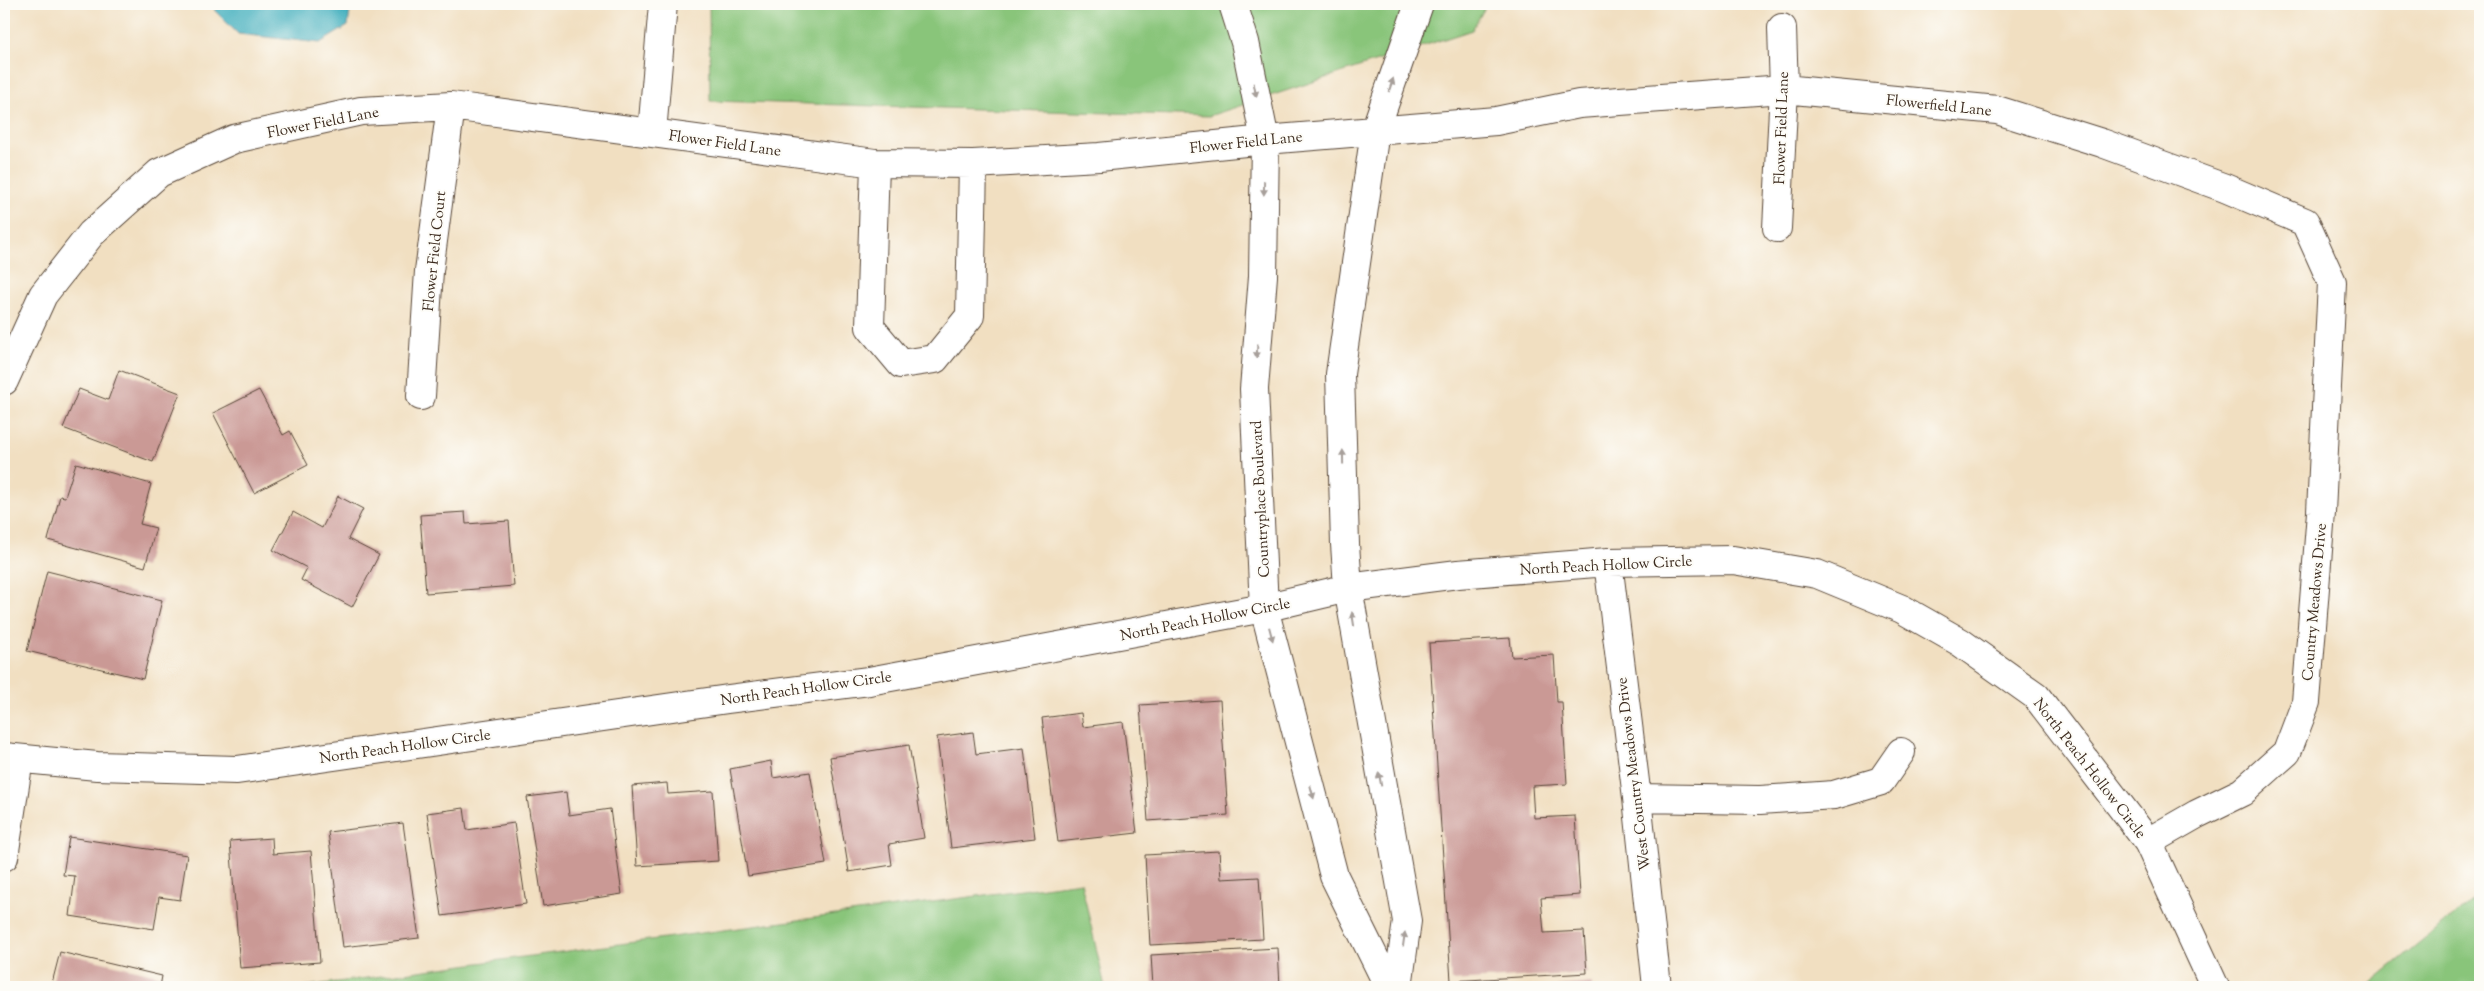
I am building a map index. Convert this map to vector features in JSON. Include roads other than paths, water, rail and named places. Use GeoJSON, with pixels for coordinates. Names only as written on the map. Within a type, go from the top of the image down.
{"type":"FeatureCollection","features":[{"type":"Feature","properties":{"kind":"street"},"geometry":{"type":"LineString","coordinates":[[652,133],[663,4]]}},
{"type":"Feature","properties":{"kind":"street","name":"Countryplace Boulevard"},"geometry":{"type":"LineString","coordinates":[[1234,4],[1245,42],[1265,140],[1263,276],[1254,389],[1264,608],[1334,876],[1389,987]]}},
{"type":"Feature","properties":{"kind":"street"},"geometry":{"type":"LineString","coordinates":[[1398,987],[1407,921],[1348,588],[1340,374],[1375,131],[1419,4]]}},
{"type":"Feature","properties":{"kind":"street","name":"Flower Field Lane"},"geometry":{"type":"LineString","coordinates":[[1777,228],[1784,88],[1782,28]]}},
{"type":"Feature","properties":{"kind":"street","name":"Flowerfield Lane"},"geometry":{"type":"LineString","coordinates":[[1519,116],[1579,104],[1784,88],[1997,110],[2102,143],[2225,188],[2305,222],[2332,282]]}},
{"type":"Feature","properties":{"kind":"street","name":"Flower Field Lane"},"geometry":{"type":"LineString","coordinates":[[4,381],[43,295],[91,234],[159,173],[234,139],[361,111],[451,106],[875,163],[973,164],[1099,157],[1265,140],[1496,121],[1519,116]]}},
{"type":"Feature","properties":{"kind":"street","name":"Flower Field Court"},"geometry":{"type":"LineString","coordinates":[[421,396],[429,271],[451,106]]}},
{"type":"Feature","properties":{"kind":"street"},"geometry":{"type":"LineString","coordinates":[[875,163],[870,327],[901,364],[935,359],[970,316],[973,164]]}},
{"type":"Feature","properties":{"kind":"street","name":"Country Meadows Drive"},"geometry":{"type":"LineString","coordinates":[[2148,842],[2196,814],[2242,792],[2287,752],[2306,702],[2321,512],[2332,282]]}},
{"type":"Feature","properties":{"kind":"street","name":"North Peach Hollow Circle"},"geometry":{"type":"LineString","coordinates":[[11,758],[97,766],[238,770],[728,699],[869,681],[1264,608],[1348,588],[1458,574],[1608,562],[1733,560],[1817,574],[1902,608],[1960,642],[2036,696],[2148,842],[2214,987]]}},
{"type":"Feature","properties":{"kind":"street","name":"West Country Meadows Drive"},"geometry":{"type":"LineString","coordinates":[[1608,562],[1637,798],[1657,987]]}},
{"type":"Feature","properties":{"kind":"street"},"geometry":{"type":"LineString","coordinates":[[1637,798],[1760,800],[1834,795],[1881,781],[1901,752]]}},
{"type":"Feature","properties":{"kind":"street"},"geometry":{"type":"LineString","coordinates":[[4,857],[11,758]]}},
{"type":"Feature","properties":{"kind":"water"},"geometry":{"type":"Polygon","coordinates":[[[213,4],[351,4],[348,26],[320,43],[238,34],[215,11],[213,4]]]}}]}
